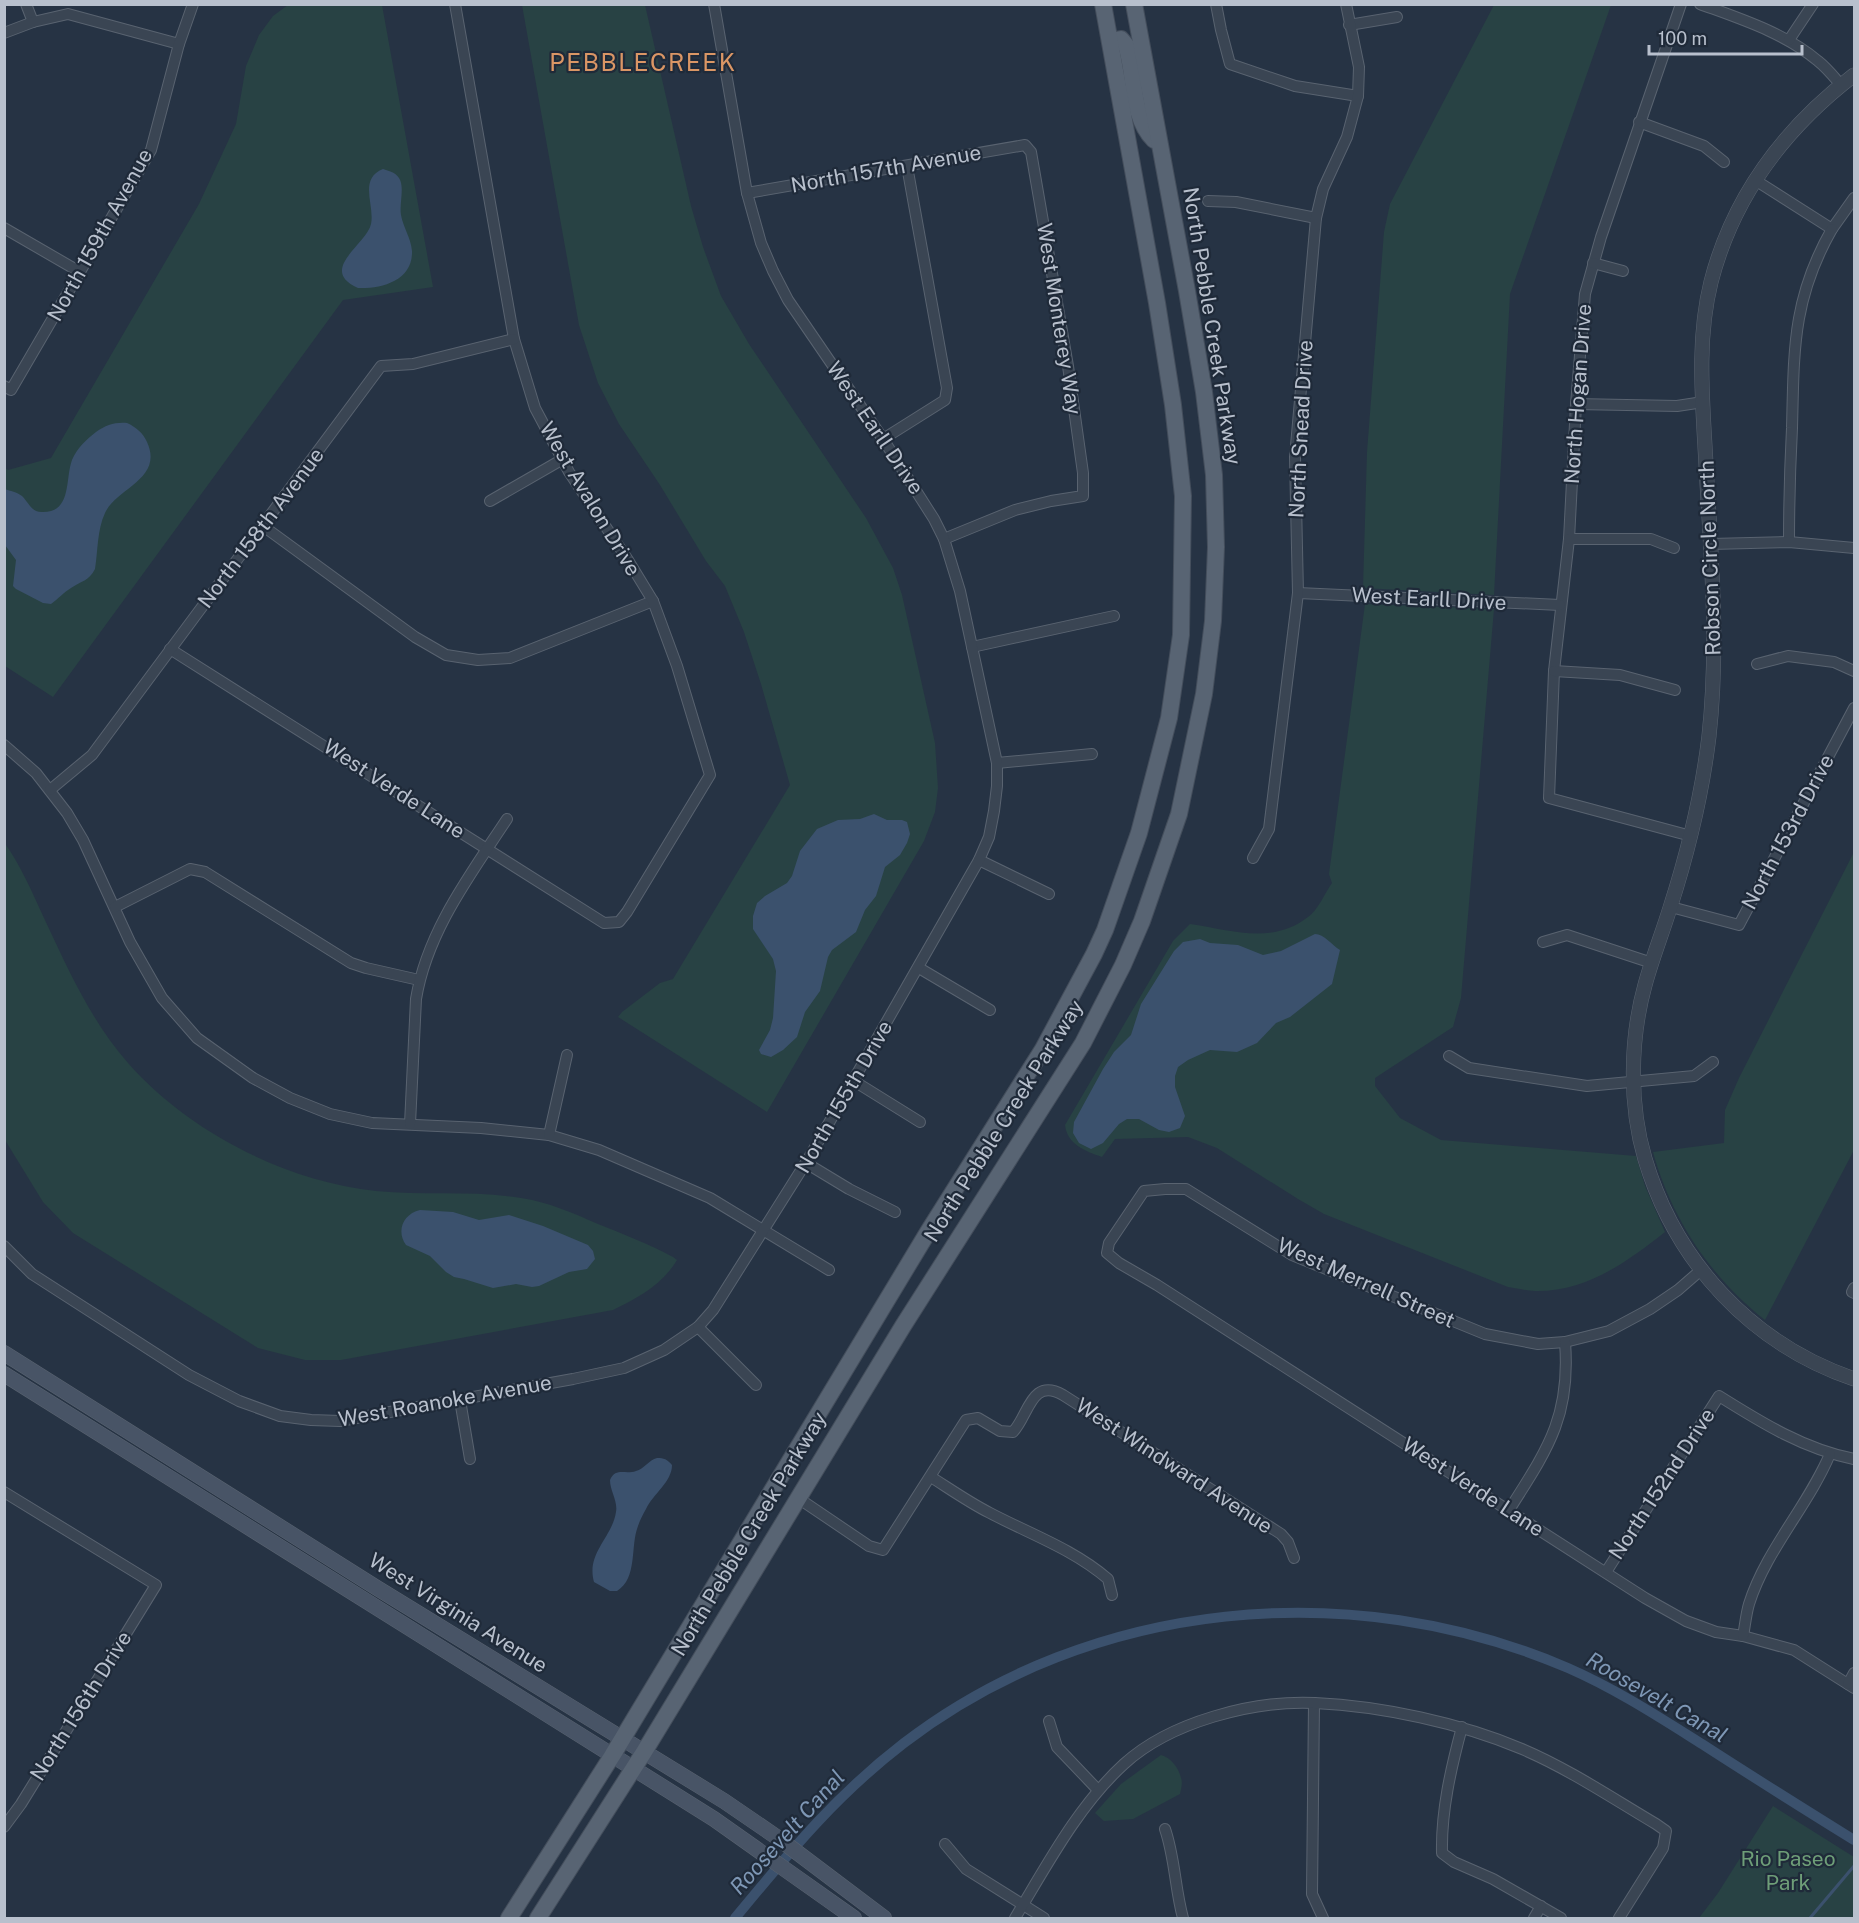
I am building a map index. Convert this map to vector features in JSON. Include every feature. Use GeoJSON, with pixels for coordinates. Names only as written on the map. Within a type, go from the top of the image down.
{"type":"FeatureCollection","features":[{"type":"Feature","properties":{"kind":"main road","name":"North Pebble Creek Parkway"},"geometry":{"type":"LineString","coordinates":[[510,1918],[612,1756],[928,1232],[1043,1049],[1105,930],[1139,833],[1169,718],[1181,635],[1183,496],[1173,405],[1157,303],[1103,4]]}},
{"type":"Feature","properties":{"kind":"main road","name":"North Pebble Creek Parkway"},"geometry":{"type":"LineString","coordinates":[[538,1918],[644,1752],[952,1248],[1067,1070],[1123,965],[1142,921],[1179,814],[1204,694],[1213,621],[1216,547],[1214,475],[1202,381],[1134,4]]}},
{"type":"Feature","properties":{"kind":"main road"},"geometry":{"type":"LineString","coordinates":[[1110,41],[1121,39],[1126,45],[1139,113],[1149,135],[1159,145]]}},
{"type":"Feature","properties":{"kind":"main road"},"geometry":{"type":"LineString","coordinates":[[928,1232],[952,1248]]}},
{"type":"Feature","properties":{"kind":"main road","name":"West Virginia Avenue"},"geometry":{"type":"LineString","coordinates":[[4,1353],[724,1801],[778,1838],[884,1918]]}},
{"type":"Feature","properties":{"kind":"main road","name":"West Virginia Avenue"},"geometry":{"type":"LineString","coordinates":[[4,1374],[714,1819],[854,1918]]}},
{"type":"Feature","properties":{"kind":"main road"},"geometry":{"type":"LineString","coordinates":[[775,1485],[798,1498]]}},
{"type":"Feature","properties":{"kind":"street"},"geometry":{"type":"LineString","coordinates":[[26,4],[33,22]]}},
{"type":"Feature","properties":{"kind":"street","name":"North 159th Avenue"},"geometry":{"type":"LineString","coordinates":[[8,388],[80,272],[151,150],[178,44],[193,4]]}},
{"type":"Feature","properties":{"kind":"street","name":"West Avalon Drive"},"geometry":{"type":"LineString","coordinates":[[455,4],[514,339],[535,408],[563,459],[652,602],[677,666],[710,775],[634,902],[619,922]]}},
{"type":"Feature","properties":{"kind":"street","name":"West Earll Drive"},"geometry":{"type":"LineString","coordinates":[[714,4],[747,194],[761,243],[788,300],[883,439],[934,519],[944,540],[960,591],[997,763],[994,811],[989,837],[979,861]]}},
{"type":"Feature","properties":{"kind":"street"},"geometry":{"type":"LineString","coordinates":[[1216,4],[1230,63],[1295,86],[1358,96]]}},
{"type":"Feature","properties":{"kind":"street","name":"North Snead Drive"},"geometry":{"type":"LineString","coordinates":[[1253,858],[1269,829],[1298,593],[1295,457],[1316,218],[1323,189],[1347,137],[1358,96],[1359,67],[1346,4]]}},
{"type":"Feature","properties":{"kind":"street","name":"North Hogan Drive"},"geometry":{"type":"LineString","coordinates":[[1681,4],[1639,122],[1585,294],[1576,404],[1569,539],[1554,671],[1549,798],[1691,836]]}},
{"type":"Feature","properties":{"kind":"street"},"geometry":{"type":"LineString","coordinates":[[1700,4],[1789,40],[1819,62],[1841,85]]}},
{"type":"Feature","properties":{"kind":"street"},"geometry":{"type":"LineString","coordinates":[[1789,40],[1813,4]]}},
{"type":"Feature","properties":{"kind":"street"},"geometry":{"type":"LineString","coordinates":[[4,33],[33,22],[68,14],[178,44]]}},
{"type":"Feature","properties":{"kind":"street"},"geometry":{"type":"LineString","coordinates":[[1349,25],[1397,17]]}},
{"type":"Feature","properties":{"kind":"street","name":"Robson Circle North"},"geometry":{"type":"LineString","coordinates":[[1854,75],[1804,119],[1782,142],[1755,180],[1727,232],[1711,281],[1702,345],[1715,637],[1714,679],[1705,767],[1691,836],[1645,986],[1634,1047],[1637,1121],[1645,1160],[1670,1221],[1701,1270],[1738,1311],[1771,1338],[1826,1369],[1854,1379]]}},
{"type":"Feature","properties":{"kind":"street"},"geometry":{"type":"LineString","coordinates":[[1639,122],[1704,146],[1724,162]]}},
{"type":"Feature","properties":{"kind":"street","name":"North 157th Avenue"},"geometry":{"type":"LineString","coordinates":[[747,194],[1025,145]]}},
{"type":"Feature","properties":{"kind":"street","name":"West Monterey Way"},"geometry":{"type":"LineString","coordinates":[[944,540],[1015,510],[1083,496],[1082,462],[1068,366],[1031,152],[1025,145]]}},
{"type":"Feature","properties":{"kind":"street"},"geometry":{"type":"LineString","coordinates":[[883,439],[945,400],[946,388],[907,166]]}},
{"type":"Feature","properties":{"kind":"street"},"geometry":{"type":"LineString","coordinates":[[1755,180],[1832,229]]}},
{"type":"Feature","properties":{"kind":"street"},"geometry":{"type":"LineString","coordinates":[[1789,542],[1796,332],[1804,291],[1819,254],[1832,229],[1854,198]]}},
{"type":"Feature","properties":{"kind":"street"},"geometry":{"type":"LineString","coordinates":[[1208,201],[1236,202],[1316,218]]}},
{"type":"Feature","properties":{"kind":"street"},"geometry":{"type":"LineString","coordinates":[[4,228],[80,272]]}},
{"type":"Feature","properties":{"kind":"street"},"geometry":{"type":"LineString","coordinates":[[1593,263],[1623,272]]}},
{"type":"Feature","properties":{"kind":"street","name":"North 158th Avenue"},"geometry":{"type":"LineString","coordinates":[[50,790],[92,755],[381,366],[413,364],[514,339]]}},
{"type":"Feature","properties":{"kind":"street"},"geometry":{"type":"LineString","coordinates":[[1576,404],[1677,406],[1703,402]]}},
{"type":"Feature","properties":{"kind":"street"},"geometry":{"type":"LineString","coordinates":[[490,501],[563,459]]}},
{"type":"Feature","properties":{"kind":"street"},"geometry":{"type":"LineString","coordinates":[[263,526],[423,643],[446,655],[477,660],[510,658],[652,602]]}},
{"type":"Feature","properties":{"kind":"street"},"geometry":{"type":"LineString","coordinates":[[1569,539],[1652,538],[1674,548]]}},
{"type":"Feature","properties":{"kind":"street"},"geometry":{"type":"LineString","coordinates":[[1711,544],[1789,542],[1854,548]]}},
{"type":"Feature","properties":{"kind":"street","name":"West Earll Drive"},"geometry":{"type":"LineString","coordinates":[[1298,593],[1560,605]]}},
{"type":"Feature","properties":{"kind":"street"},"geometry":{"type":"LineString","coordinates":[[972,647],[1114,616]]}},
{"type":"Feature","properties":{"kind":"street","name":"West Verde Lane"},"geometry":{"type":"LineString","coordinates":[[170,649],[604,922],[619,922]]}},
{"type":"Feature","properties":{"kind":"street"},"geometry":{"type":"LineString","coordinates":[[1757,664],[1788,656],[1834,662],[1854,671]]}},
{"type":"Feature","properties":{"kind":"street"},"geometry":{"type":"LineString","coordinates":[[1554,671],[1620,675],[1676,690]]}},
{"type":"Feature","properties":{"kind":"street","name":"North 153rd Drive"},"geometry":{"type":"LineString","coordinates":[[1671,907],[1739,925],[1854,708]]}},
{"type":"Feature","properties":{"kind":"street"},"geometry":{"type":"LineString","coordinates":[[4,746],[28,765],[50,790],[83,840],[130,942],[162,998],[197,1038],[253,1078],[300,1102],[330,1114],[372,1123],[549,1135],[599,1150],[696,1191],[764,1229],[829,1270]]}},
{"type":"Feature","properties":{"kind":"street"},"geometry":{"type":"LineString","coordinates":[[997,763],[1092,754]]}},
{"type":"Feature","properties":{"kind":"street"},"geometry":{"type":"LineString","coordinates":[[410,1124],[416,999],[419,980],[431,945],[445,917],[507,819]]}},
{"type":"Feature","properties":{"kind":"street"},"geometry":{"type":"LineString","coordinates":[[979,861],[1050,894]]}},
{"type":"Feature","properties":{"kind":"street","name":"North 155th Drive"},"geometry":{"type":"LineString","coordinates":[[698,1327],[712,1310],[806,1163],[979,861]]}},
{"type":"Feature","properties":{"kind":"street"},"geometry":{"type":"LineString","coordinates":[[115,907],[190,869],[205,872],[351,963],[419,980]]}},
{"type":"Feature","properties":{"kind":"street"},"geometry":{"type":"LineString","coordinates":[[1542,942],[1567,935],[1652,963]]}},
{"type":"Feature","properties":{"kind":"street"},"geometry":{"type":"LineString","coordinates":[[919,968],[990,1010]]}},
{"type":"Feature","properties":{"kind":"street"},"geometry":{"type":"LineString","coordinates":[[549,1135],[567,1055]]}},
{"type":"Feature","properties":{"kind":"street"},"geometry":{"type":"LineString","coordinates":[[1449,1056],[1469,1068],[1587,1086],[1694,1076],[1713,1062]]}},
{"type":"Feature","properties":{"kind":"street"},"geometry":{"type":"LineString","coordinates":[[854,1081],[920,1122]]}},
{"type":"Feature","properties":{"kind":"street"},"geometry":{"type":"LineString","coordinates":[[806,1163],[849,1189],[895,1212]]}},
{"type":"Feature","properties":{"kind":"street","name":"West Merrell Street"},"geometry":{"type":"LineString","coordinates":[[1144,1191],[1186,1189],[1292,1255],[1485,1334],[1538,1344],[1565,1342],[1609,1331],[1650,1309],[1701,1270]]}},
{"type":"Feature","properties":{"kind":"street","name":"West Verde Lane"},"geometry":{"type":"LineString","coordinates":[[1144,1191],[1109,1243],[1107,1253],[1119,1263],[1157,1285],[1644,1598],[1686,1621],[1716,1632],[1743,1636],[1794,1650],[1851,1686]]}},
{"type":"Feature","properties":{"kind":"street","name":"West Roanoke Avenue"},"geometry":{"type":"LineString","coordinates":[[4,1246],[32,1274],[189,1375],[239,1401],[280,1416],[340,1421],[624,1368],[664,1350],[698,1327]]}},
{"type":"Feature","properties":{"kind":"street"},"geometry":{"type":"LineString","coordinates":[[698,1327],[756,1385]]}},
{"type":"Feature","properties":{"kind":"street"},"geometry":{"type":"LineString","coordinates":[[1509,1510],[1545,1452],[1556,1429],[1567,1372],[1565,1342]]}},
{"type":"Feature","properties":{"kind":"street","name":"West Windward Avenue"},"geometry":{"type":"LineString","coordinates":[[931,1477],[963,1424],[971,1418],[985,1421],[1000,1431],[1012,1432],[1035,1396],[1041,1391],[1054,1390],[1281,1534],[1288,1542],[1294,1558]]}},
{"type":"Feature","properties":{"kind":"street","name":"North 152nd Drive"},"geometry":{"type":"LineString","coordinates":[[1606,1572],[1719,1396],[1759,1422],[1830,1454]]}},
{"type":"Feature","properties":{"kind":"street"},"geometry":{"type":"LineString","coordinates":[[460,1400],[470,1460]]}},
{"type":"Feature","properties":{"kind":"street"},"geometry":{"type":"LineString","coordinates":[[1743,1636],[1749,1604],[1767,1565],[1818,1481],[1830,1454],[1854,1459]]}},
{"type":"Feature","properties":{"kind":"street"},"geometry":{"type":"LineString","coordinates":[[798,1498],[869,1546],[883,1550],[931,1477],[989,1513],[1071,1553],[1108,1579],[1112,1595]]}},
{"type":"Feature","properties":{"kind":"street","name":"North 156th Drive"},"geometry":{"type":"LineString","coordinates":[[4,1492],[156,1585],[27,1794],[4,1827]]}},
{"type":"Feature","properties":{"kind":"street"},"geometry":{"type":"LineString","coordinates":[[1851,1686],[1854,1673]]}},
{"type":"Feature","properties":{"kind":"street"},"geometry":{"type":"LineString","coordinates":[[1314,1703],[1312,1894],[1323,1918]]}},
{"type":"Feature","properties":{"kind":"street"},"geometry":{"type":"LineString","coordinates":[[1015,1918],[1098,1790],[1126,1762],[1150,1744],[1176,1730],[1243,1710],[1272,1705],[1314,1703],[1410,1715],[1462,1727],[1520,1748],[1558,1766],[1666,1830],[1663,1848],[1619,1918]]}},
{"type":"Feature","properties":{"kind":"street"},"geometry":{"type":"LineString","coordinates":[[1049,1721],[1057,1747],[1098,1790]]}},
{"type":"Feature","properties":{"kind":"street"},"geometry":{"type":"LineString","coordinates":[[1462,1727],[1449,1785],[1442,1853],[1454,1862],[1493,1879],[1561,1918]]}},
{"type":"Feature","properties":{"kind":"street"},"geometry":{"type":"LineString","coordinates":[[1165,1829],[1171,1845],[1178,1901],[1183,1918]]}},
{"type":"Feature","properties":{"kind":"street"},"geometry":{"type":"LineString","coordinates":[[945,1844],[966,1869],[1044,1918]]}},
{"type":"Feature","properties":{"kind":"street"},"geometry":{"type":"LineString","coordinates":[[1534,1918],[1541,1906]]}},
{"type":"Feature","properties":{"kind":"green space"},"geometry":{"type":"Polygon","coordinates":[[[288,5],[382,5],[433,287],[343,300],[53,697],[5,666],[4,467],[8,470],[51,458],[199,204],[236,124],[246,66],[259,35],[273,16],[288,5]]]}},
{"type":"Feature","properties":{"kind":"green space"},"geometry":{"type":"Polygon","coordinates":[[[522,5],[645,5],[691,206],[721,296],[749,344],[866,518],[893,568],[902,595],[935,743],[938,788],[935,812],[924,841],[767,1112],[618,1017],[660,983],[673,979],[790,785],[761,684],[744,632],[725,586],[706,561],[660,485],[619,424],[598,383],[579,325],[522,5]]]}},
{"type":"Feature","properties":{"kind":"green space"},"geometry":{"type":"Polygon","coordinates":[[[1494,5],[1611,5],[1510,294],[1494,595],[1363,588],[1367,452],[1384,232],[1390,204],[1494,5]]]}},
{"type":"Feature","properties":{"kind":"green space"},"geometry":{"type":"Polygon","coordinates":[[[1365,604],[1494,609],[1461,998],[1453,1027],[1375,1078],[1375,1086],[1400,1118],[1441,1140],[1636,1156],[1645,1186],[1665,1232],[1621,1264],[1589,1281],[1554,1290],[1528,1291],[1508,1287],[1324,1214],[1217,1148],[1188,1137],[1115,1139],[1102,1157],[1078,1146],[1066,1132],[1065,1125],[1173,941],[1190,924],[1236,932],[1280,931],[1294,926],[1312,914],[1332,883],[1329,874],[1365,604]]]}},
{"type":"Feature","properties":{"kind":"green space"},"geometry":{"type":"Polygon","coordinates":[[[4,842],[26,879],[81,994],[115,1047],[152,1088],[209,1131],[274,1164],[342,1185],[376,1191],[503,1196],[541,1202],[636,1239],[677,1260],[657,1283],[641,1295],[613,1310],[341,1360],[305,1360],[258,1348],[73,1233],[43,1202],[5,1140],[4,842]]]}},
{"type":"Feature","properties":{"kind":"green space"},"geometry":{"type":"Polygon","coordinates":[[[1854,852],[1854,1150],[1765,1320],[1727,1285],[1696,1245],[1670,1200],[1653,1152],[1724,1143],[1725,1110],[1739,1078],[1854,852]]]}},
{"type":"Feature","properties":{"kind":"green space"},"geometry":{"type":"Polygon","coordinates":[[[1161,1755],[1171,1761],[1178,1770],[1182,1781],[1180,1794],[1133,1819],[1104,1821],[1095,1813],[1121,1784],[1161,1755]]]}},
{"type":"Feature","properties":{"kind":"green space","name":"Rio Paseo Park"},"geometry":{"type":"Polygon","coordinates":[[[1773,1806],[1854,1857],[1854,1918],[1699,1918],[1718,1893],[1773,1806]]]}},
{"type":"Feature","properties":{"kind":"water"},"geometry":{"type":"Polygon","coordinates":[[[383,169],[396,174],[401,182],[401,215],[411,246],[411,261],[407,270],[394,281],[376,287],[358,288],[347,281],[342,273],[343,265],[368,232],[372,217],[369,186],[375,173],[383,169]]]}},
{"type":"Feature","properties":{"kind":"water"},"geometry":{"type":"Polygon","coordinates":[[[127,423],[139,431],[147,442],[151,455],[149,465],[144,474],[111,504],[105,513],[100,526],[93,573],[51,604],[43,603],[16,589],[13,586],[16,560],[5,545],[5,489],[22,496],[36,511],[52,511],[63,501],[72,460],[79,448],[103,428],[127,423]]]}},
{"type":"Feature","properties":{"kind":"water"},"geometry":{"type":"Polygon","coordinates":[[[874,814],[887,820],[907,822],[910,834],[907,843],[900,855],[885,867],[876,896],[865,910],[856,932],[832,950],[828,957],[820,991],[805,1012],[797,1037],[771,1057],[761,1054],[759,1050],[770,1030],[773,1018],[776,971],[773,959],[753,929],[753,916],[757,903],[787,883],[792,876],[800,851],[817,829],[838,820],[860,819],[874,814]]]}},
{"type":"Feature","properties":{"kind":"water"},"geometry":{"type":"Polygon","coordinates":[[[1315,934],[1325,938],[1340,950],[1332,984],[1290,1017],[1276,1023],[1257,1043],[1237,1052],[1210,1050],[1178,1067],[1175,1087],[1185,1116],[1180,1128],[1169,1132],[1159,1130],[1139,1119],[1127,1119],[1119,1124],[1103,1143],[1091,1149],[1079,1143],[1073,1133],[1074,1122],[1114,1052],[1131,1035],[1141,1004],[1174,951],[1183,942],[1200,939],[1210,943],[1238,945],[1263,955],[1281,951],[1315,934]]]}},
{"type":"Feature","properties":{"kind":"water"},"geometry":{"type":"Polygon","coordinates":[[[420,1210],[453,1212],[479,1220],[509,1215],[588,1245],[595,1259],[587,1269],[569,1272],[539,1286],[516,1284],[493,1288],[454,1277],[430,1256],[406,1245],[402,1234],[405,1219],[420,1210]]]}},
{"type":"Feature","properties":{"kind":"water"},"geometry":{"type":"Polygon","coordinates":[[[657,1458],[669,1461],[672,1465],[669,1477],[649,1504],[640,1522],[628,1578],[617,1591],[610,1591],[594,1582],[592,1572],[596,1554],[610,1530],[616,1512],[610,1480],[615,1474],[639,1470],[657,1458]]]}},
{"type":"Feature","properties":{"kind":"waterway","name":"Roosevelt Canal"},"geometry":{"type":"LineString","coordinates":[[735,1918],[794,1848],[856,1784],[904,1743],[978,1695],[1057,1657],[1140,1631],[1225,1617],[1313,1613],[1400,1620],[1485,1639],[1568,1668],[1653,1714],[1854,1840]]}},
{"type":"Feature","properties":{"kind":"waterway"},"geometry":{"type":"LineString","coordinates":[[1810,1918],[1854,1866]]}},
{"type":"Feature","properties":{"kind":"district","name":"PEBBLECREEK"},"geometry":{"type":"Point","coordinates":[643,63]}}]}
